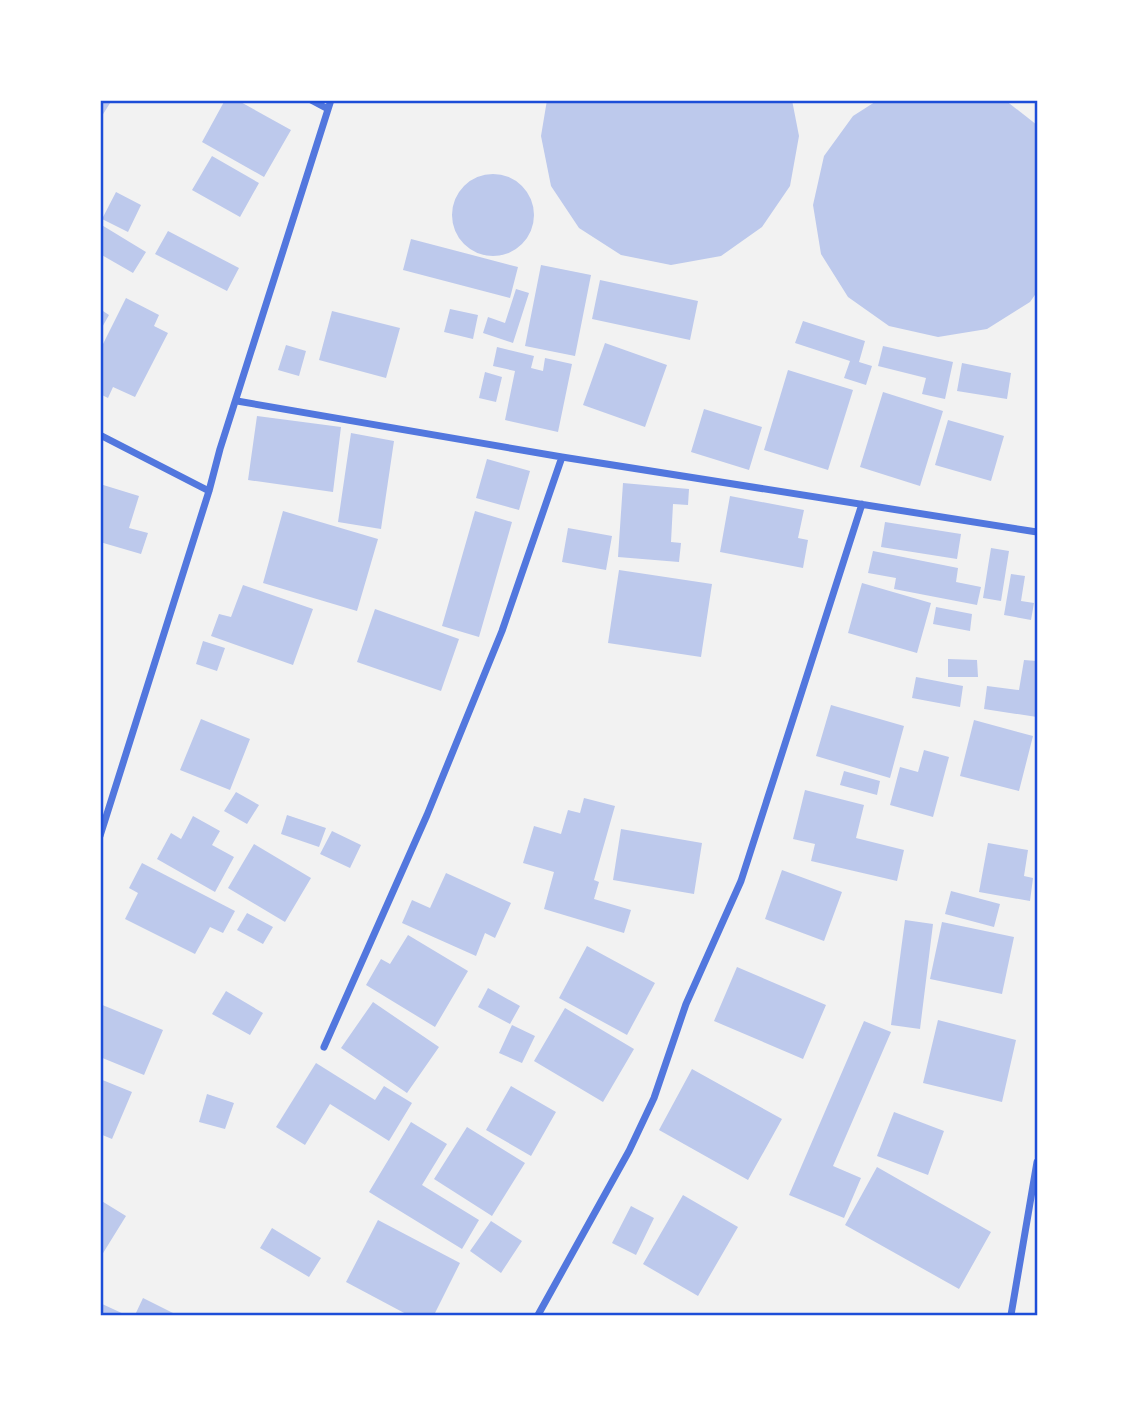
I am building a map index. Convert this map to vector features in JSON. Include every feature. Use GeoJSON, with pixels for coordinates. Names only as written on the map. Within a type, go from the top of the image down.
{"type":"FeatureCollection","features":[{"type":"Feature","properties":{"kind":"street"},"geometry":{"type":"LineString","coordinates":[[311,100],[328,109]]}},
{"type":"Feature","properties":{"kind":"street"},"geometry":{"type":"LineString","coordinates":[[100,836],[331,100]]}},
{"type":"Feature","properties":{"kind":"street"},"geometry":{"type":"LineString","coordinates":[[237,401],[562,457],[1037,531]]}},
{"type":"Feature","properties":{"kind":"street"},"geometry":{"type":"LineString","coordinates":[[100,435],[209,491]]}},
{"type":"Feature","properties":{"kind":"street"},"geometry":{"type":"LineString","coordinates":[[324,1047],[427,815],[502,631],[562,457]]}},
{"type":"Feature","properties":{"kind":"street"},"geometry":{"type":"LineString","coordinates":[[538,1315],[644,1119],[686,1004],[741,881],[862,504]]}},
{"type":"Feature","properties":{"kind":"street"},"geometry":{"type":"LineString","coordinates":[[1011,1315],[1037,1162]]}},
{"type":"Feature","properties":{"kind":"building"},"geometry":{"type":"Polygon","coordinates":[[[100,100],[112,100],[100,119],[100,100]]]}},
{"type":"Feature","properties":{"kind":"building"},"geometry":{"type":"Polygon","coordinates":[[[225,100],[237,100],[291,130],[264,177],[202,142],[225,100]]]}},
{"type":"Feature","properties":{"kind":"building"},"geometry":{"type":"Polygon","coordinates":[[[547,100],[792,100],[799,136],[790,186],[762,227],[721,256],[671,265],[621,255],[579,228],[551,186],[541,136],[547,100]]]}},
{"type":"Feature","properties":{"kind":"building"},"geometry":{"type":"Polygon","coordinates":[[[878,100],[1005,100],[1037,125],[1037,292],[1030,302],[987,329],[938,337],[889,326],[848,297],[821,254],[813,205],[824,156],[853,116],[878,100]]]}},
{"type":"Feature","properties":{"kind":"building"},"geometry":{"type":"Polygon","coordinates":[[[212,156],[259,183],[240,217],[192,190],[212,156]]]}},
{"type":"Feature","properties":{"kind":"building"},"geometry":{"type":"Polygon","coordinates":[[[485,174],[501,174],[516,181],[527,192],[534,207],[531,231],[522,244],[501,256],[485,256],[470,249],[459,238],[452,223],[452,207],[459,192],[470,181],[485,174]]]}},
{"type":"Feature","properties":{"kind":"building"},"geometry":{"type":"Polygon","coordinates":[[[116,192],[141,205],[128,232],[102,219],[116,192]]]}},
{"type":"Feature","properties":{"kind":"building"},"geometry":{"type":"Polygon","coordinates":[[[100,224],[146,252],[133,273],[100,254],[100,224]]]}},
{"type":"Feature","properties":{"kind":"building"},"geometry":{"type":"Polygon","coordinates":[[[168,231],[239,268],[227,291],[155,254],[168,231]]]}},
{"type":"Feature","properties":{"kind":"building"},"geometry":{"type":"Polygon","coordinates":[[[411,239],[518,267],[510,298],[403,270],[411,239]]]}},
{"type":"Feature","properties":{"kind":"building"},"geometry":{"type":"Polygon","coordinates":[[[541,265],[591,275],[575,356],[525,346],[541,265]]]}},
{"type":"Feature","properties":{"kind":"building"},"geometry":{"type":"Polygon","coordinates":[[[600,280],[698,301],[690,340],[592,319],[600,280]]]}},
{"type":"Feature","properties":{"kind":"building"},"geometry":{"type":"Polygon","coordinates":[[[516,289],[529,293],[513,343],[483,333],[488,317],[505,323],[516,289]]]}},
{"type":"Feature","properties":{"kind":"building"},"geometry":{"type":"Polygon","coordinates":[[[126,298],[159,315],[154,326],[168,333],[135,397],[113,387],[108,398],[100,394],[100,350],[126,298]]]}},
{"type":"Feature","properties":{"kind":"building"},"geometry":{"type":"Polygon","coordinates":[[[100,309],[109,315],[100,331],[100,309]]]}},
{"type":"Feature","properties":{"kind":"building"},"geometry":{"type":"Polygon","coordinates":[[[450,309],[478,315],[473,339],[444,332],[450,309]]]}},
{"type":"Feature","properties":{"kind":"building"},"geometry":{"type":"Polygon","coordinates":[[[332,311],[400,328],[386,378],[319,360],[332,311]]]}},
{"type":"Feature","properties":{"kind":"building"},"geometry":{"type":"Polygon","coordinates":[[[803,321],[865,341],[859,362],[872,366],[866,385],[844,378],[850,361],[795,343],[803,321]]]}},
{"type":"Feature","properties":{"kind":"building"},"geometry":{"type":"Polygon","coordinates":[[[605,343],[667,365],[645,427],[583,405],[605,343]]]}},
{"type":"Feature","properties":{"kind":"building"},"geometry":{"type":"Polygon","coordinates":[[[286,345],[306,351],[299,376],[278,370],[286,345]]]}},
{"type":"Feature","properties":{"kind":"building"},"geometry":{"type":"Polygon","coordinates":[[[883,346],[953,362],[945,399],[922,394],[926,378],[878,366],[883,346]]]}},
{"type":"Feature","properties":{"kind":"building"},"geometry":{"type":"Polygon","coordinates":[[[497,347],[534,356],[531,368],[543,371],[545,358],[572,364],[558,432],[505,420],[515,371],[493,366],[497,347]]]}},
{"type":"Feature","properties":{"kind":"building"},"geometry":{"type":"Polygon","coordinates":[[[962,363],[1011,373],[1007,399],[957,391],[962,363]]]}},
{"type":"Feature","properties":{"kind":"building"},"geometry":{"type":"Polygon","coordinates":[[[788,370],[853,390],[828,470],[764,450],[788,370]]]}},
{"type":"Feature","properties":{"kind":"building"},"geometry":{"type":"Polygon","coordinates":[[[485,372],[502,377],[496,402],[479,398],[485,372]]]}},
{"type":"Feature","properties":{"kind":"building"},"geometry":{"type":"Polygon","coordinates":[[[883,392],[943,411],[920,486],[860,467],[883,392]]]}},
{"type":"Feature","properties":{"kind":"building"},"geometry":{"type":"Polygon","coordinates":[[[704,409],[762,427],[749,470],[691,452],[704,409]]]}},
{"type":"Feature","properties":{"kind":"building"},"geometry":{"type":"Polygon","coordinates":[[[257,416],[341,427],[333,492],[248,480],[257,416]]]}},
{"type":"Feature","properties":{"kind":"building"},"geometry":{"type":"Polygon","coordinates":[[[948,420],[1004,436],[991,481],[935,465],[948,420]]]}},
{"type":"Feature","properties":{"kind":"building"},"geometry":{"type":"Polygon","coordinates":[[[351,433],[394,441],[381,529],[338,522],[351,433]]]}},
{"type":"Feature","properties":{"kind":"building"},"geometry":{"type":"Polygon","coordinates":[[[487,459],[530,471],[519,510],[476,498],[487,459]]]}},
{"type":"Feature","properties":{"kind":"building"},"geometry":{"type":"Polygon","coordinates":[[[623,483],[689,489],[688,505],[673,504],[671,542],[681,543],[679,562],[618,557],[623,483]]]}},
{"type":"Feature","properties":{"kind":"building"},"geometry":{"type":"Polygon","coordinates":[[[100,484],[139,496],[129,528],[148,533],[141,554],[100,542],[100,484]]]}},
{"type":"Feature","properties":{"kind":"building"},"geometry":{"type":"Polygon","coordinates":[[[730,496],[804,510],[798,538],[808,540],[803,568],[720,552],[730,496]]]}},
{"type":"Feature","properties":{"kind":"building"},"geometry":{"type":"Polygon","coordinates":[[[283,511],[378,539],[357,611],[263,583],[283,511]]]}},
{"type":"Feature","properties":{"kind":"building"},"geometry":{"type":"Polygon","coordinates":[[[475,511],[512,522],[479,637],[442,626],[475,511]]]}},
{"type":"Feature","properties":{"kind":"building"},"geometry":{"type":"Polygon","coordinates":[[[885,522],[961,534],[957,559],[881,547],[885,522]]]}},
{"type":"Feature","properties":{"kind":"building"},"geometry":{"type":"Polygon","coordinates":[[[568,528],[612,536],[606,570],[562,562],[568,528]]]}},
{"type":"Feature","properties":{"kind":"building"},"geometry":{"type":"Polygon","coordinates":[[[991,548],[1009,551],[1001,601],[983,598],[991,548]]]}},
{"type":"Feature","properties":{"kind":"building"},"geometry":{"type":"Polygon","coordinates":[[[873,551],[958,568],[956,582],[981,587],[977,605],[894,589],[896,578],[868,573],[873,551]]]}},
{"type":"Feature","properties":{"kind":"building"},"geometry":{"type":"Polygon","coordinates":[[[619,570],[712,584],[701,657],[608,643],[619,570]]]}},
{"type":"Feature","properties":{"kind":"building"},"geometry":{"type":"Polygon","coordinates":[[[1011,574],[1025,576],[1021,601],[1034,603],[1031,620],[1004,615],[1011,574]]]}},
{"type":"Feature","properties":{"kind":"building"},"geometry":{"type":"Polygon","coordinates":[[[862,583],[931,603],[917,653],[848,633],[862,583]]]}},
{"type":"Feature","properties":{"kind":"building"},"geometry":{"type":"Polygon","coordinates":[[[243,585],[313,609],[293,665],[211,636],[219,614],[231,617],[243,585]]]}},
{"type":"Feature","properties":{"kind":"building"},"geometry":{"type":"Polygon","coordinates":[[[936,607],[972,614],[970,631],[933,624],[936,607]]]}},
{"type":"Feature","properties":{"kind":"building"},"geometry":{"type":"Polygon","coordinates":[[[375,609],[459,639],[441,691],[357,662],[375,609]]]}},
{"type":"Feature","properties":{"kind":"building"},"geometry":{"type":"Polygon","coordinates":[[[203,641],[225,648],[217,671],[196,664],[203,641]]]}},
{"type":"Feature","properties":{"kind":"building"},"geometry":{"type":"Polygon","coordinates":[[[948,659],[977,660],[978,677],[948,677],[948,659]]]}},
{"type":"Feature","properties":{"kind":"building"},"geometry":{"type":"Polygon","coordinates":[[[1024,660],[1037,661],[1037,717],[984,709],[987,686],[1019,690],[1024,660]]]}},
{"type":"Feature","properties":{"kind":"building"},"geometry":{"type":"Polygon","coordinates":[[[916,677],[963,686],[960,707],[912,698],[916,677]]]}},
{"type":"Feature","properties":{"kind":"building"},"geometry":{"type":"Polygon","coordinates":[[[831,705],[904,726],[890,778],[816,756],[831,705]]]}},
{"type":"Feature","properties":{"kind":"building"},"geometry":{"type":"Polygon","coordinates":[[[201,719],[250,739],[230,790],[180,770],[201,719]]]}},
{"type":"Feature","properties":{"kind":"building"},"geometry":{"type":"Polygon","coordinates":[[[974,720],[1033,736],[1019,791],[960,776],[974,720]]]}},
{"type":"Feature","properties":{"kind":"building"},"geometry":{"type":"Polygon","coordinates":[[[924,750],[949,757],[933,817],[890,805],[900,767],[918,772],[924,750]]]}},
{"type":"Feature","properties":{"kind":"building"},"geometry":{"type":"Polygon","coordinates":[[[844,771],[880,781],[877,795],[840,785],[844,771]]]}},
{"type":"Feature","properties":{"kind":"building"},"geometry":{"type":"Polygon","coordinates":[[[805,790],[864,805],[856,838],[904,850],[897,881],[811,861],[815,844],[793,839],[805,790]]]}},
{"type":"Feature","properties":{"kind":"building"},"geometry":{"type":"Polygon","coordinates":[[[236,792],[259,805],[247,824],[224,811],[236,792]]]}},
{"type":"Feature","properties":{"kind":"building"},"geometry":{"type":"Polygon","coordinates":[[[584,798],[615,806],[594,880],[599,882],[594,899],[631,910],[624,933],[544,909],[554,872],[523,863],[534,826],[561,834],[568,810],[580,813],[584,798]]]}},
{"type":"Feature","properties":{"kind":"building"},"geometry":{"type":"Polygon","coordinates":[[[287,815],[326,828],[319,847],[281,834],[287,815]]]}},
{"type":"Feature","properties":{"kind":"building"},"geometry":{"type":"Polygon","coordinates":[[[193,816],[220,831],[212,845],[234,857],[215,892],[157,859],[171,833],[181,839],[193,816]]]}},
{"type":"Feature","properties":{"kind":"building"},"geometry":{"type":"Polygon","coordinates":[[[621,829],[702,843],[694,894],[613,880],[621,829]]]}},
{"type":"Feature","properties":{"kind":"building"},"geometry":{"type":"Polygon","coordinates":[[[332,831],[361,845],[350,868],[320,854],[332,831]]]}},
{"type":"Feature","properties":{"kind":"building"},"geometry":{"type":"Polygon","coordinates":[[[988,843],[1028,850],[1024,876],[1033,878],[1030,901],[979,892],[988,843]]]}},
{"type":"Feature","properties":{"kind":"building"},"geometry":{"type":"Polygon","coordinates":[[[254,844],[311,878],[285,922],[228,888],[254,844]]]}},
{"type":"Feature","properties":{"kind":"building"},"geometry":{"type":"Polygon","coordinates":[[[142,863],[235,911],[223,933],[210,927],[195,954],[125,919],[138,893],[129,888],[142,863]]]}},
{"type":"Feature","properties":{"kind":"building"},"geometry":{"type":"Polygon","coordinates":[[[782,870],[842,892],[824,941],[765,919],[782,870]]]}},
{"type":"Feature","properties":{"kind":"building"},"geometry":{"type":"Polygon","coordinates":[[[446,873],[511,903],[495,938],[485,933],[476,956],[402,923],[412,900],[430,908],[446,873]]]}},
{"type":"Feature","properties":{"kind":"building"},"geometry":{"type":"Polygon","coordinates":[[[951,891],[1000,904],[994,927],[945,914],[951,891]]]}},
{"type":"Feature","properties":{"kind":"building"},"geometry":{"type":"Polygon","coordinates":[[[247,913],[273,927],[263,944],[237,930],[247,913]]]}},
{"type":"Feature","properties":{"kind":"building"},"geometry":{"type":"Polygon","coordinates":[[[905,920],[933,924],[920,1029],[891,1025],[905,920]]]}},
{"type":"Feature","properties":{"kind":"building"},"geometry":{"type":"Polygon","coordinates":[[[942,922],[1014,937],[1002,994],[930,979],[942,922]]]}},
{"type":"Feature","properties":{"kind":"building"},"geometry":{"type":"Polygon","coordinates":[[[408,935],[468,971],[435,1027],[366,985],[381,959],[390,964],[408,935]]]}},
{"type":"Feature","properties":{"kind":"building"},"geometry":{"type":"Polygon","coordinates":[[[587,946],[655,983],[627,1035],[559,998],[587,946]]]}},
{"type":"Feature","properties":{"kind":"building"},"geometry":{"type":"Polygon","coordinates":[[[737,967],[826,1005],[803,1059],[714,1021],[737,967]]]}},
{"type":"Feature","properties":{"kind":"building"},"geometry":{"type":"Polygon","coordinates":[[[488,988],[520,1006],[510,1024],[478,1007],[488,988]]]}},
{"type":"Feature","properties":{"kind":"building"},"geometry":{"type":"Polygon","coordinates":[[[226,991],[263,1013],[250,1035],[212,1014],[226,991]]]}},
{"type":"Feature","properties":{"kind":"building"},"geometry":{"type":"Polygon","coordinates":[[[373,1002],[439,1047],[407,1093],[341,1048],[373,1002]]]}},
{"type":"Feature","properties":{"kind":"building"},"geometry":{"type":"Polygon","coordinates":[[[100,1004],[163,1030],[144,1075],[100,1057],[100,1004]]]}},
{"type":"Feature","properties":{"kind":"building"},"geometry":{"type":"Polygon","coordinates":[[[565,1008],[634,1049],[603,1102],[534,1061],[565,1008]]]}},
{"type":"Feature","properties":{"kind":"building"},"geometry":{"type":"Polygon","coordinates":[[[938,1020],[1016,1040],[1002,1102],[923,1083],[938,1020]]]}},
{"type":"Feature","properties":{"kind":"building"},"geometry":{"type":"Polygon","coordinates":[[[864,1021],[891,1032],[833,1166],[861,1178],[844,1218],[789,1195],[864,1021]]]}},
{"type":"Feature","properties":{"kind":"building"},"geometry":{"type":"Polygon","coordinates":[[[512,1025],[535,1036],[522,1063],[499,1053],[512,1025]]]}},
{"type":"Feature","properties":{"kind":"building"},"geometry":{"type":"Polygon","coordinates":[[[316,1063],[375,1100],[384,1086],[412,1103],[389,1141],[330,1104],[305,1145],[276,1127],[316,1063]]]}},
{"type":"Feature","properties":{"kind":"building"},"geometry":{"type":"Polygon","coordinates":[[[692,1069],[782,1119],[748,1180],[659,1130],[692,1069]]]}},
{"type":"Feature","properties":{"kind":"building"},"geometry":{"type":"Polygon","coordinates":[[[100,1079],[132,1092],[112,1139],[100,1134],[100,1079]]]}},
{"type":"Feature","properties":{"kind":"building"},"geometry":{"type":"Polygon","coordinates":[[[511,1086],[556,1112],[531,1156],[486,1130],[511,1086]]]}},
{"type":"Feature","properties":{"kind":"building"},"geometry":{"type":"Polygon","coordinates":[[[207,1094],[234,1103],[225,1129],[199,1122],[207,1094]]]}},
{"type":"Feature","properties":{"kind":"building"},"geometry":{"type":"Polygon","coordinates":[[[894,1112],[944,1131],[928,1175],[877,1156],[894,1112]]]}},
{"type":"Feature","properties":{"kind":"building"},"geometry":{"type":"Polygon","coordinates":[[[411,1122],[447,1144],[422,1185],[479,1220],[462,1249],[369,1192],[411,1122]]]}},
{"type":"Feature","properties":{"kind":"building"},"geometry":{"type":"Polygon","coordinates":[[[467,1127],[525,1163],[492,1216],[434,1179],[467,1127]]]}},
{"type":"Feature","properties":{"kind":"building"},"geometry":{"type":"Polygon","coordinates":[[[877,1167],[991,1232],[959,1289],[845,1225],[877,1167]]]}},
{"type":"Feature","properties":{"kind":"building"},"geometry":{"type":"Polygon","coordinates":[[[683,1195],[738,1227],[698,1296],[643,1264],[683,1195]]]}},
{"type":"Feature","properties":{"kind":"building"},"geometry":{"type":"Polygon","coordinates":[[[100,1200],[126,1216],[100,1258],[100,1200]]]}},
{"type":"Feature","properties":{"kind":"building"},"geometry":{"type":"Polygon","coordinates":[[[631,1206],[654,1218],[636,1255],[612,1243],[631,1206]]]}},
{"type":"Feature","properties":{"kind":"building"},"geometry":{"type":"Polygon","coordinates":[[[378,1220],[460,1263],[434,1315],[408,1315],[346,1282],[378,1220]]]}},
{"type":"Feature","properties":{"kind":"building"},"geometry":{"type":"Polygon","coordinates":[[[491,1221],[522,1241],[501,1273],[470,1251],[491,1221]]]}},
{"type":"Feature","properties":{"kind":"building"},"geometry":{"type":"Polygon","coordinates":[[[272,1228],[321,1258],[309,1277],[260,1248],[272,1228]]]}},
{"type":"Feature","properties":{"kind":"building"},"geometry":{"type":"Polygon","coordinates":[[[143,1298],[177,1315],[135,1315],[143,1298]]]}},
{"type":"Feature","properties":{"kind":"building"},"geometry":{"type":"Polygon","coordinates":[[[100,1303],[126,1315],[100,1315],[100,1303]]]}}]}
